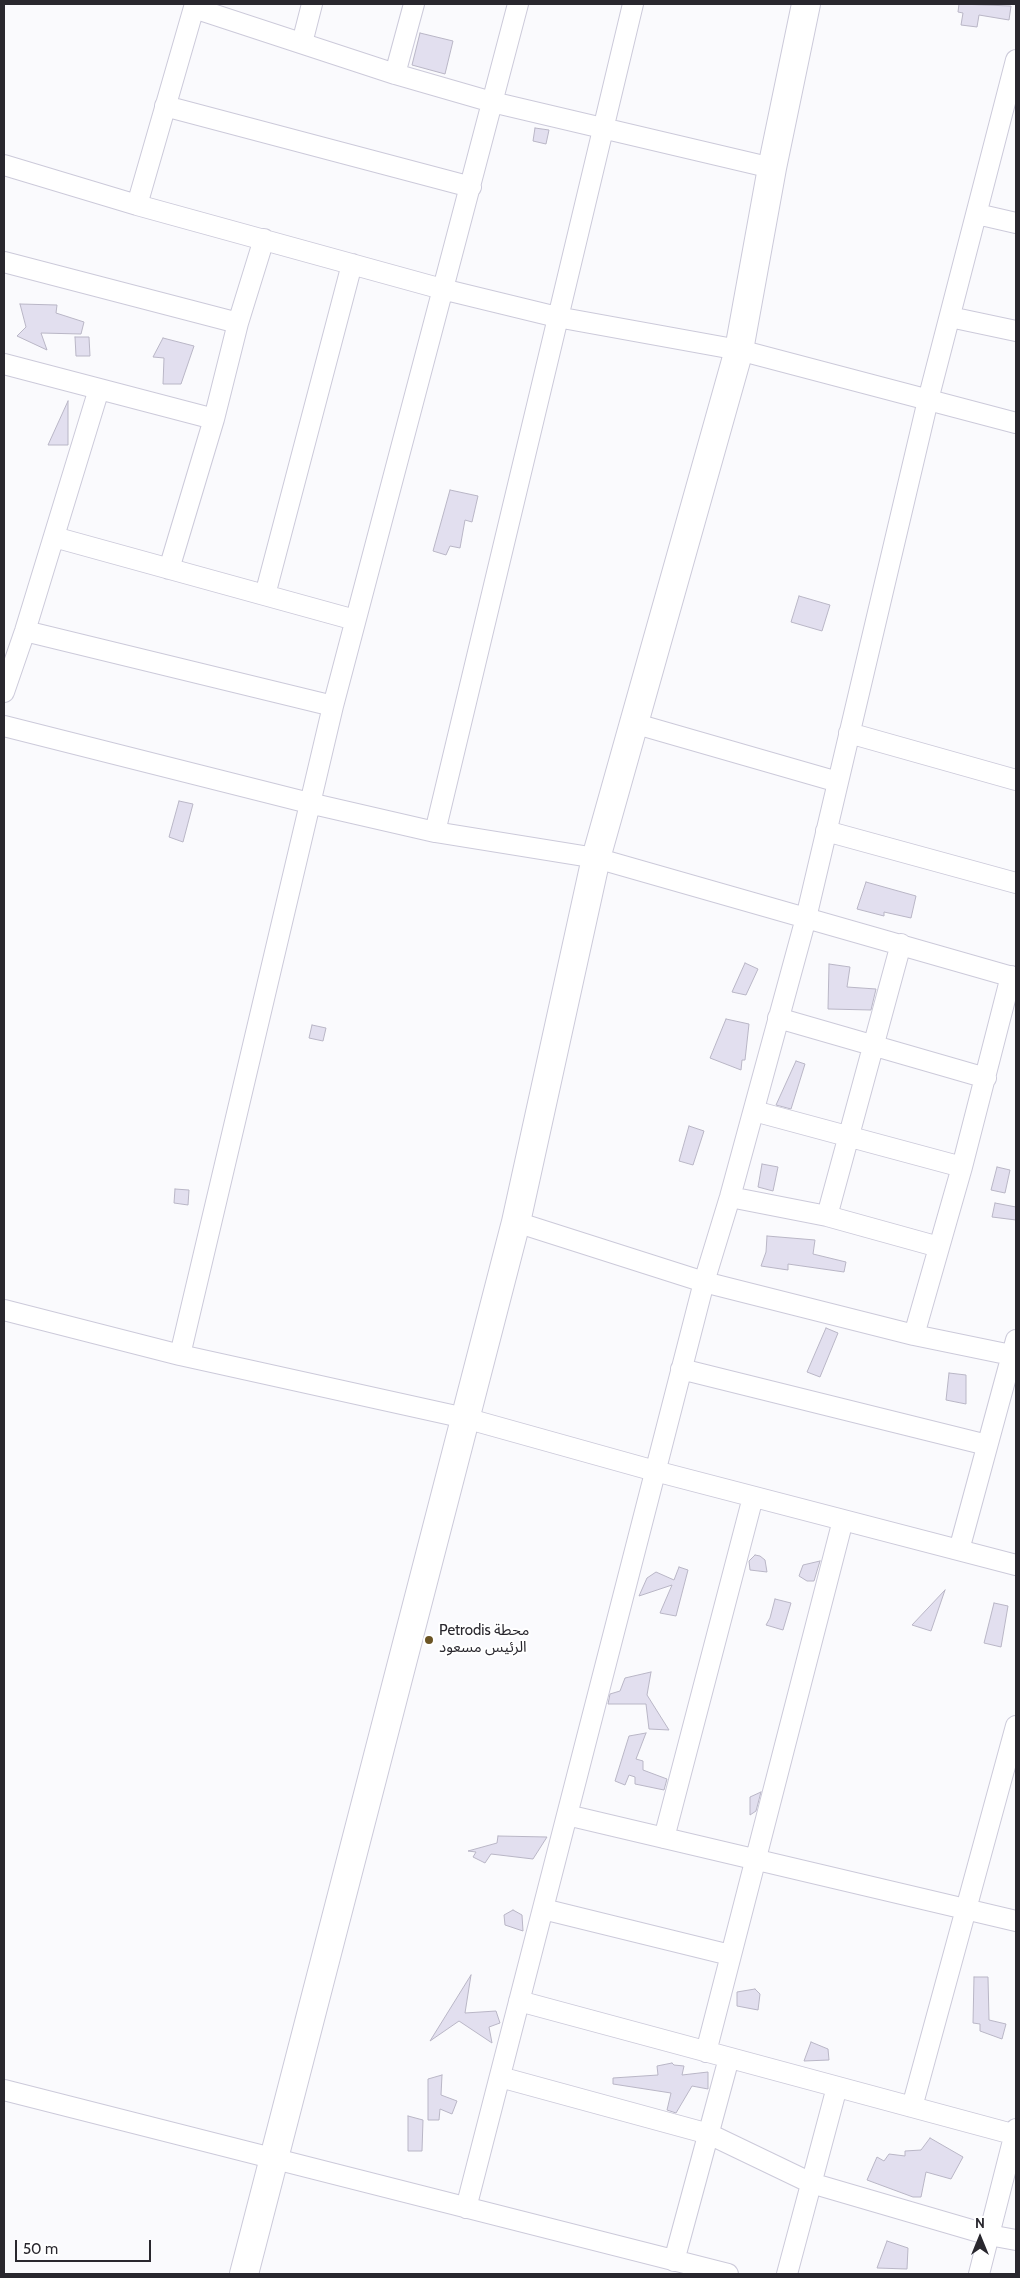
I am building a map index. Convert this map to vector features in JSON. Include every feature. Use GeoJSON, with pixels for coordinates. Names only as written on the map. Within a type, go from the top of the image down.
{"type":"FeatureCollection","features":[{"type":"Feature","properties":{"kind":"main road"},"geometry":{"type":"LineString","coordinates":[[244,2274],[516,1222],[596,858],[738,350],[772,168],[806,4]]}},
{"type":"Feature","properties":{"kind":"street"},"geometry":{"type":"LineString","coordinates":[[302,43],[312,4]]}},
{"type":"Feature","properties":{"kind":"street"},"geometry":{"type":"LineString","coordinates":[[395,74],[414,4]]}},
{"type":"Feature","properties":{"kind":"street"},"geometry":{"type":"LineString","coordinates":[[180,1355],[308,803],[518,4]]}},
{"type":"Feature","properties":{"kind":"street"},"geometry":{"type":"LineString","coordinates":[[435,832],[633,4]]}},
{"type":"Feature","properties":{"kind":"street"},"geometry":{"type":"LineString","coordinates":[[137,205],[194,6],[395,74],[492,102],[772,168]]}},
{"type":"Feature","properties":{"kind":"street"},"geometry":{"type":"LineString","coordinates":[[466,2208],[681,1369],[806,918],[928,400],[1016,60]]}},
{"type":"Feature","properties":{"kind":"street"},"geometry":{"type":"LineString","coordinates":[[166,106],[470,187]]}},
{"type":"Feature","properties":{"kind":"street"},"geometry":{"type":"LineString","coordinates":[[4,165],[137,205],[442,290],[557,317],[738,350],[1016,423]]}},
{"type":"Feature","properties":{"kind":"street"},"geometry":{"type":"LineString","coordinates":[[977,214],[1016,223]]}},
{"type":"Feature","properties":{"kind":"street"},"geometry":{"type":"LineString","coordinates":[[169,569],[214,420],[238,322],[264,239]]}},
{"type":"Feature","properties":{"kind":"street"},"geometry":{"type":"LineString","coordinates":[[4,262],[238,322]]}},
{"type":"Feature","properties":{"kind":"street"},"geometry":{"type":"LineString","coordinates":[[265,595],[352,264]]}},
{"type":"Feature","properties":{"kind":"street"},"geometry":{"type":"LineString","coordinates":[[950,317],[1016,331]]}},
{"type":"Feature","properties":{"kind":"street"},"geometry":{"type":"LineString","coordinates":[[4,364],[214,420]]}},
{"type":"Feature","properties":{"kind":"street"},"geometry":{"type":"LineString","coordinates":[[4,692],[25,631],[99,388]]}},
{"type":"Feature","properties":{"kind":"street"},"geometry":{"type":"LineString","coordinates":[[54,537],[355,620]]}},
{"type":"Feature","properties":{"kind":"street"},"geometry":{"type":"LineString","coordinates":[[25,631],[333,706]]}},
{"type":"Feature","properties":{"kind":"street"},"geometry":{"type":"LineString","coordinates":[[633,723],[838,782]]}},
{"type":"Feature","properties":{"kind":"street"},"geometry":{"type":"LineString","coordinates":[[4,726],[308,803],[435,832],[596,858],[1014,977],[914,1335]]}},
{"type":"Feature","properties":{"kind":"street"},"geometry":{"type":"LineString","coordinates":[[849,733],[1016,780]]}},
{"type":"Feature","properties":{"kind":"street"},"geometry":{"type":"LineString","coordinates":[[826,831],[1016,883]]}},
{"type":"Feature","properties":{"kind":"street"},"geometry":{"type":"LineString","coordinates":[[827,1216],[901,944]]}},
{"type":"Feature","properties":{"kind":"street"},"geometry":{"type":"LineString","coordinates":[[778,1018],[874,1044],[986,1078]]}},
{"type":"Feature","properties":{"kind":"street"},"geometry":{"type":"LineString","coordinates":[[754,1111],[962,1168]]}},
{"type":"Feature","properties":{"kind":"street"},"geometry":{"type":"LineString","coordinates":[[730,1197],[827,1216],[939,1247]]}},
{"type":"Feature","properties":{"kind":"street"},"geometry":{"type":"LineString","coordinates":[[516,1222],[704,1282],[914,1335],[1015,1350],[959,1550]]}},
{"type":"Feature","properties":{"kind":"street"},"geometry":{"type":"LineString","coordinates":[[4,1310],[180,1355],[465,1418],[655,1471],[1016,1565]]}},
{"type":"Feature","properties":{"kind":"street"},"geometry":{"type":"LineString","coordinates":[[681,1369],[987,1445]]}},
{"type":"Feature","properties":{"kind":"street"},"geometry":{"type":"LineString","coordinates":[[664,1838],[754,1496]]}},
{"type":"Feature","properties":{"kind":"street"},"geometry":{"type":"LineString","coordinates":[[706,2052],[843,1520]]}},
{"type":"Feature","properties":{"kind":"street"},"geometry":{"type":"LineString","coordinates":[[912,2107],[1016,1726]]}},
{"type":"Feature","properties":{"kind":"street"},"geometry":{"type":"LineString","coordinates":[[567,1814],[1016,1921]]}},
{"type":"Feature","properties":{"kind":"street"},"geometry":{"type":"LineString","coordinates":[[543,1909],[730,1955]]}},
{"type":"Feature","properties":{"kind":"street"},"geometry":{"type":"LineString","coordinates":[[518,2001],[912,2107],[1016,2133],[978,2274]]}},
{"type":"Feature","properties":{"kind":"street"},"geometry":{"type":"LineString","coordinates":[[674,2261],[729,2058]]}},
{"type":"Feature","properties":{"kind":"street"},"geometry":{"type":"LineString","coordinates":[[500,2077],[709,2134],[811,2183],[989,2235],[1016,2240]]}},
{"type":"Feature","properties":{"kind":"street"},"geometry":{"type":"LineString","coordinates":[[787,2274],[837,2087]]}},
{"type":"Feature","properties":{"kind":"street"},"geometry":{"type":"LineString","coordinates":[[4,2090],[728,2274]]}},
{"type":"Feature","properties":{"kind":"building"},"geometry":{"type":"Polygon","coordinates":[[[959,4],[1011,6],[1009,20],[979,15],[977,27],[961,25],[963,13],[958,12],[959,4]]]}},
{"type":"Feature","properties":{"kind":"building"},"geometry":{"type":"Polygon","coordinates":[[[420,33],[453,41],[445,74],[412,65],[420,33]]]}},
{"type":"Feature","properties":{"kind":"building"},"geometry":{"type":"Polygon","coordinates":[[[535,128],[549,130],[546,144],[533,141],[535,128]]]}},
{"type":"Feature","properties":{"kind":"building"},"geometry":{"type":"Polygon","coordinates":[[[20,304],[57,305],[56,313],[84,322],[81,334],[41,333],[47,350],[17,336],[26,327],[20,304]]]}},
{"type":"Feature","properties":{"kind":"building"},"geometry":{"type":"Polygon","coordinates":[[[75,337],[89,337],[90,356],[76,356],[75,337]]]}},
{"type":"Feature","properties":{"kind":"building"},"geometry":{"type":"Polygon","coordinates":[[[163,338],[194,346],[181,384],[163,384],[164,358],[153,357],[163,338]]]}},
{"type":"Feature","properties":{"kind":"building"},"geometry":{"type":"Polygon","coordinates":[[[68,401],[68,445],[48,445],[68,401]]]}},
{"type":"Feature","properties":{"kind":"building"},"geometry":{"type":"Polygon","coordinates":[[[450,490],[478,496],[472,522],[465,520],[460,548],[450,546],[446,555],[433,551],[450,490]]]}},
{"type":"Feature","properties":{"kind":"building"},"geometry":{"type":"Polygon","coordinates":[[[799,596],[830,605],[822,631],[791,622],[799,596]]]}},
{"type":"Feature","properties":{"kind":"building"},"geometry":{"type":"Polygon","coordinates":[[[179,801],[193,804],[183,842],[169,837],[179,801]]]}},
{"type":"Feature","properties":{"kind":"building"},"geometry":{"type":"Polygon","coordinates":[[[866,882],[916,896],[911,918],[884,912],[884,916],[857,909],[866,882]]]}},
{"type":"Feature","properties":{"kind":"building"},"geometry":{"type":"Polygon","coordinates":[[[745,963],[758,969],[746,995],[732,992],[745,963]]]}},
{"type":"Feature","properties":{"kind":"building"},"geometry":{"type":"Polygon","coordinates":[[[829,964],[850,967],[847,987],[876,989],[871,1010],[828,1009],[829,964]]]}},
{"type":"Feature","properties":{"kind":"building"},"geometry":{"type":"Polygon","coordinates":[[[726,1019],[749,1024],[745,1060],[742,1060],[741,1070],[710,1058],[726,1019]]]}},
{"type":"Feature","properties":{"kind":"building"},"geometry":{"type":"Polygon","coordinates":[[[312,1025],[326,1028],[323,1041],[309,1038],[312,1025]]]}},
{"type":"Feature","properties":{"kind":"building"},"geometry":{"type":"Polygon","coordinates":[[[796,1061],[805,1064],[791,1109],[776,1105],[796,1061]]]}},
{"type":"Feature","properties":{"kind":"building"},"geometry":{"type":"Polygon","coordinates":[[[689,1126],[704,1131],[693,1165],[679,1161],[689,1126]]]}},
{"type":"Feature","properties":{"kind":"building"},"geometry":{"type":"Polygon","coordinates":[[[762,1164],[778,1167],[773,1191],[758,1187],[762,1164]]]}},
{"type":"Feature","properties":{"kind":"building"},"geometry":{"type":"Polygon","coordinates":[[[997,1167],[1010,1170],[1005,1193],[991,1190],[997,1167]]]}},
{"type":"Feature","properties":{"kind":"building"},"geometry":{"type":"Polygon","coordinates":[[[175,1189],[189,1190],[188,1205],[174,1203],[175,1189]]]}},
{"type":"Feature","properties":{"kind":"building"},"geometry":{"type":"Polygon","coordinates":[[[995,1203],[1016,1207],[1016,1220],[992,1217],[995,1203]]]}},
{"type":"Feature","properties":{"kind":"building"},"geometry":{"type":"Polygon","coordinates":[[[767,1236],[815,1240],[813,1254],[846,1262],[844,1272],[788,1264],[788,1270],[761,1266],[766,1252],[767,1236]]]}},
{"type":"Feature","properties":{"kind":"building"},"geometry":{"type":"Polygon","coordinates":[[[826,1328],[838,1333],[820,1377],[807,1372],[826,1328]]]}},
{"type":"Feature","properties":{"kind":"building"},"geometry":{"type":"Polygon","coordinates":[[[949,1373],[966,1375],[966,1404],[946,1400],[949,1373]]]}},
{"type":"Feature","properties":{"kind":"building"},"geometry":{"type":"Polygon","coordinates":[[[755,1555],[765,1560],[767,1572],[750,1570],[749,1561],[755,1555]]]}},
{"type":"Feature","properties":{"kind":"building"},"geometry":{"type":"Polygon","coordinates":[[[820,1561],[814,1581],[807,1581],[799,1576],[803,1565],[820,1561]]]}},
{"type":"Feature","properties":{"kind":"building"},"geometry":{"type":"Polygon","coordinates":[[[679,1567],[688,1570],[676,1616],[660,1613],[672,1585],[639,1596],[647,1578],[656,1572],[674,1580],[679,1567]]]}},
{"type":"Feature","properties":{"kind":"building"},"geometry":{"type":"Polygon","coordinates":[[[945,1590],[931,1631],[912,1625],[945,1590]]]}},
{"type":"Feature","properties":{"kind":"building"},"geometry":{"type":"Polygon","coordinates":[[[775,1599],[791,1603],[783,1630],[766,1625],[775,1599]]]}},
{"type":"Feature","properties":{"kind":"building"},"geometry":{"type":"Polygon","coordinates":[[[994,1603],[1008,1606],[1001,1647],[984,1643],[994,1603]]]}},
{"type":"Feature","properties":{"kind":"building"},"geometry":{"type":"Polygon","coordinates":[[[651,1672],[647,1695],[669,1730],[649,1729],[646,1704],[608,1704],[610,1694],[620,1691],[625,1678],[651,1672]]]}},
{"type":"Feature","properties":{"kind":"building"},"geometry":{"type":"Polygon","coordinates":[[[646,1733],[636,1759],[643,1761],[643,1770],[667,1779],[664,1790],[635,1784],[635,1777],[629,1775],[625,1785],[615,1781],[629,1736],[646,1733]]]}},
{"type":"Feature","properties":{"kind":"building"},"geometry":{"type":"Polygon","coordinates":[[[761,1792],[756,1811],[750,1815],[750,1797],[761,1792]]]}},
{"type":"Feature","properties":{"kind":"building"},"geometry":{"type":"Polygon","coordinates":[[[498,1836],[547,1837],[533,1859],[491,1854],[485,1863],[473,1857],[476,1852],[468,1851],[497,1843],[498,1836]]]}},
{"type":"Feature","properties":{"kind":"building"},"geometry":{"type":"Polygon","coordinates":[[[513,1910],[522,1915],[523,1931],[505,1925],[504,1915],[513,1910]]]}},
{"type":"Feature","properties":{"kind":"building"},"geometry":{"type":"Polygon","coordinates":[[[471,1975],[465,2013],[496,2011],[500,2023],[489,2027],[492,2043],[459,2021],[430,2041],[471,1975]]]}},
{"type":"Feature","properties":{"kind":"building"},"geometry":{"type":"Polygon","coordinates":[[[974,1977],[988,1977],[989,2020],[1006,2024],[1002,2039],[980,2031],[980,2024],[973,2023],[974,1977]]]}},
{"type":"Feature","properties":{"kind":"building"},"geometry":{"type":"Polygon","coordinates":[[[755,1989],[760,1994],[758,2010],[737,2006],[737,1992],[755,1989]]]}},
{"type":"Feature","properties":{"kind":"building"},"geometry":{"type":"Polygon","coordinates":[[[811,2042],[828,2049],[829,2060],[804,2061],[811,2042]]]}},
{"type":"Feature","properties":{"kind":"building"},"geometry":{"type":"Polygon","coordinates":[[[672,2063],[684,2066],[682,2075],[708,2072],[708,2089],[692,2086],[676,2113],[667,2110],[671,2093],[613,2084],[613,2078],[658,2075],[657,2066],[672,2063]]]}},
{"type":"Feature","properties":{"kind":"building"},"geometry":{"type":"Polygon","coordinates":[[[442,2075],[441,2095],[457,2101],[452,2114],[440,2109],[439,2120],[428,2120],[428,2079],[442,2075]]]}},
{"type":"Feature","properties":{"kind":"building"},"geometry":{"type":"Polygon","coordinates":[[[408,2116],[423,2120],[422,2151],[408,2151],[408,2116]]]}},
{"type":"Feature","properties":{"kind":"building"},"geometry":{"type":"Polygon","coordinates":[[[930,2138],[963,2157],[951,2179],[926,2172],[921,2197],[913,2197],[867,2180],[877,2157],[884,2161],[889,2154],[905,2156],[905,2151],[921,2150],[930,2138]]]}},
{"type":"Feature","properties":{"kind":"building"},"geometry":{"type":"Polygon","coordinates":[[[887,2241],[908,2248],[907,2269],[877,2268],[887,2241]]]}},
{"type":"Feature","properties":{"kind":"place","name":"Petrodis محطة الرئيس مسعود"},"geometry":{"type":"Point","coordinates":[429,1640]}}]}
